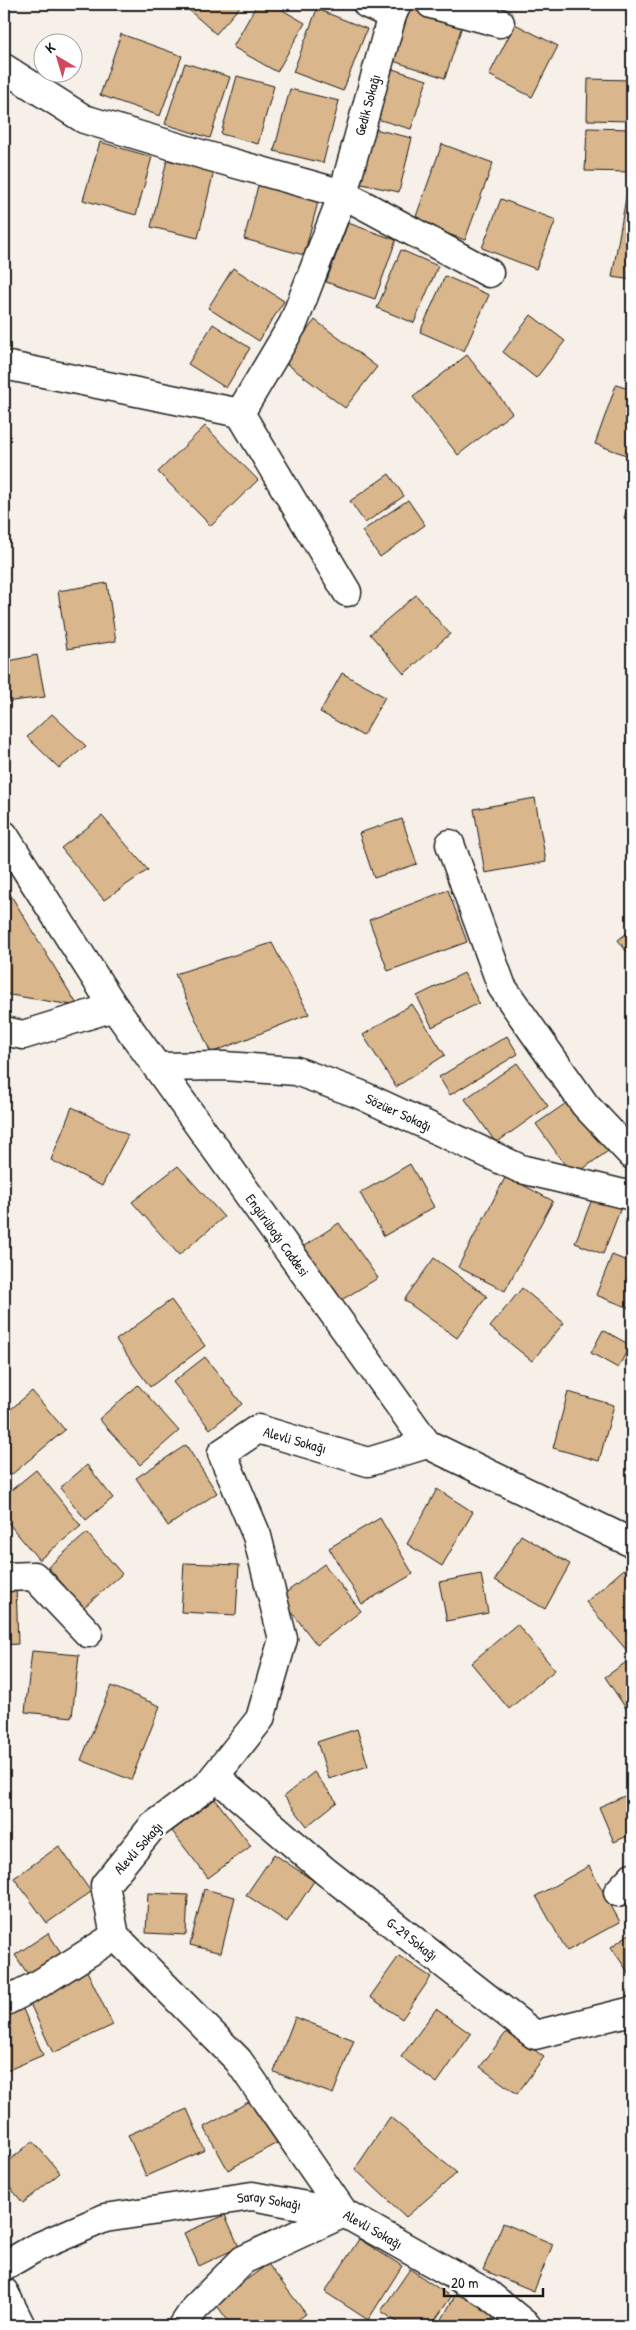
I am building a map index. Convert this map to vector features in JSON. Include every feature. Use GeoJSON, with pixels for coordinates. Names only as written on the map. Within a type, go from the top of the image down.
{"type":"FeatureCollection","features":[{"type":"Feature","properties":{"kind":"street"},"geometry":{"type":"LineString","coordinates":[[367,4],[394,9]]}},
{"type":"Feature","properties":{"kind":"street"},"geometry":{"type":"LineString","coordinates":[[431,4],[500,23]]}},
{"type":"Feature","properties":{"kind":"street","name":"Gedik Sokağı"},"geometry":{"type":"LineString","coordinates":[[240,413],[293,324],[343,194],[394,9]]}},
{"type":"Feature","properties":{"kind":"street"},"geometry":{"type":"LineString","coordinates":[[4,68],[84,119],[343,194],[489,273]]}},
{"type":"Feature","properties":{"kind":"street"},"geometry":{"type":"LineString","coordinates":[[4,365],[240,413],[347,592]]}},
{"type":"Feature","properties":{"kind":"street","name":"Engürübağı Caddesi"},"geometry":{"type":"LineString","coordinates":[[4,835],[114,1007],[427,1444],[632,1543]]}},
{"type":"Feature","properties":{"kind":"street"},"geometry":{"type":"LineString","coordinates":[[450,844],[502,987],[585,1105],[632,1155]]}},
{"type":"Feature","properties":{"kind":"street"},"geometry":{"type":"LineString","coordinates":[[4,1031],[23,1035],[114,1007]]}},
{"type":"Feature","properties":{"kind":"street","name":"Sözüer Sokağı"},"geometry":{"type":"LineString","coordinates":[[157,1067],[224,1066],[296,1071],[359,1094],[521,1169],[632,1196]]}},
{"type":"Feature","properties":{"kind":"street","name":"Alevli Sokağı"},"geometry":{"type":"LineString","coordinates":[[427,1444],[368,1462],[258,1429],[222,1453],[257,1536],[283,1639],[260,1719],[207,1786],[152,1827],[105,1885],[115,1936],[238,2060],[344,2213],[488,2294],[527,2326]]}},
{"type":"Feature","properties":{"kind":"street"},"geometry":{"type":"LineString","coordinates":[[4,1577],[34,1576],[88,1633]]}},
{"type":"Feature","properties":{"kind":"street","name":"G-29 Sokağı"},"geometry":{"type":"LineString","coordinates":[[215,1776],[325,1871],[535,2035],[632,2011]]}},
{"type":"Feature","properties":{"kind":"street"},"geometry":{"type":"LineString","coordinates":[[4,2002],[39,1984],[115,1936]]}},
{"type":"Feature","properties":{"kind":"street","name":"Saray Sokağı"},"geometry":{"type":"LineString","coordinates":[[4,2266],[35,2248],[105,2218],[252,2196],[344,2213]]}},
{"type":"Feature","properties":{"kind":"street","name":"Saray Sokağı"},"geometry":{"type":"LineString","coordinates":[[183,2326],[195,2308],[244,2260],[344,2213]]}},
{"type":"Feature","properties":{"kind":"street"},"geometry":{"type":"LineString","coordinates":[[4,2292],[21,2326]]}},
{"type":"Feature","properties":{"kind":"building"},"geometry":{"type":"Polygon","coordinates":[[[182,4],[242,4],[216,34],[182,4]]]}},
{"type":"Feature","properties":{"kind":"building"},"geometry":{"type":"Polygon","coordinates":[[[257,4],[272,4],[305,23],[277,72],[233,47],[257,4]]]}},
{"type":"Feature","properties":{"kind":"building"},"geometry":{"type":"Polygon","coordinates":[[[405,7],[462,26],[445,78],[387,59],[405,7]]]}},
{"type":"Feature","properties":{"kind":"building"},"geometry":{"type":"Polygon","coordinates":[[[317,9],[367,29],[343,91],[293,72],[317,9]]]}},
{"type":"Feature","properties":{"kind":"building"},"geometry":{"type":"Polygon","coordinates":[[[515,24],[558,46],[532,97],[489,75],[515,24]]]}},
{"type":"Feature","properties":{"kind":"building"},"geometry":{"type":"Polygon","coordinates":[[[121,34],[182,56],[160,116],[100,95],[121,34]]]}},
{"type":"Feature","properties":{"kind":"building"},"geometry":{"type":"Polygon","coordinates":[[[185,63],[230,77],[210,138],[165,124],[185,63]]]}},
{"type":"Feature","properties":{"kind":"building"},"geometry":{"type":"Polygon","coordinates":[[[386,67],[427,80],[411,129],[370,117],[386,67]]]}},
{"type":"Feature","properties":{"kind":"building"},"geometry":{"type":"Polygon","coordinates":[[[237,76],[274,86],[258,144],[221,134],[237,76]]]}},
{"type":"Feature","properties":{"kind":"building"},"geometry":{"type":"Polygon","coordinates":[[[588,79],[632,80],[632,121],[587,120],[588,79]]]}},
{"type":"Feature","properties":{"kind":"building"},"geometry":{"type":"Polygon","coordinates":[[[290,89],[339,101],[323,163],[274,151],[290,89]]]}},
{"type":"Feature","properties":{"kind":"building"},"geometry":{"type":"Polygon","coordinates":[[[370,128],[412,138],[399,192],[357,183],[370,128]]]}},
{"type":"Feature","properties":{"kind":"building"},"geometry":{"type":"Polygon","coordinates":[[[587,128],[632,129],[632,172],[585,171],[587,128]]]}},
{"type":"Feature","properties":{"kind":"building"},"geometry":{"type":"Polygon","coordinates":[[[100,142],[152,157],[136,215],[83,200],[100,142]]]}},
{"type":"Feature","properties":{"kind":"building"},"geometry":{"type":"Polygon","coordinates":[[[442,144],[493,163],[465,240],[414,222],[442,144]]]}},
{"type":"Feature","properties":{"kind":"building"},"geometry":{"type":"Polygon","coordinates":[[[167,160],[214,171],[198,238],[151,227],[167,160]]]}},
{"type":"Feature","properties":{"kind":"building"},"geometry":{"type":"Polygon","coordinates":[[[259,182],[319,198],[304,255],[244,239],[259,182]]]}},
{"type":"Feature","properties":{"kind":"building"},"geometry":{"type":"Polygon","coordinates":[[[628,186],[632,187],[632,280],[612,277],[628,186]]]}},
{"type":"Feature","properties":{"kind":"building"},"geometry":{"type":"Polygon","coordinates":[[[501,199],[556,220],[536,269],[482,248],[501,199]]]}},
{"type":"Feature","properties":{"kind":"building"},"geometry":{"type":"Polygon","coordinates":[[[348,223],[396,240],[375,299],[326,282],[348,223]]]}},
{"type":"Feature","properties":{"kind":"building"},"geometry":{"type":"Polygon","coordinates":[[[401,250],[438,266],[414,323],[377,308],[401,250]]]}},
{"type":"Feature","properties":{"kind":"building"},"geometry":{"type":"Polygon","coordinates":[[[233,268],[284,301],[259,341],[208,308],[233,268]]]}},
{"type":"Feature","properties":{"kind":"building"},"geometry":{"type":"Polygon","coordinates":[[[445,276],[489,295],[464,351],[420,332],[445,276]]]}},
{"type":"Feature","properties":{"kind":"building"},"geometry":{"type":"Polygon","coordinates":[[[531,315],[565,341],[536,378],[503,352],[531,315]]]}},
{"type":"Feature","properties":{"kind":"building"},"geometry":{"type":"Polygon","coordinates":[[[315,320],[377,367],[345,408],[283,361],[315,320]]]}},
{"type":"Feature","properties":{"kind":"building"},"geometry":{"type":"Polygon","coordinates":[[[213,324],[250,348],[226,388],[188,364],[213,324]]]}},
{"type":"Feature","properties":{"kind":"building"},"geometry":{"type":"Polygon","coordinates":[[[467,355],[512,413],[458,455],[413,397],[467,355]]]}},
{"type":"Feature","properties":{"kind":"building"},"geometry":{"type":"Polygon","coordinates":[[[616,385],[632,390],[632,457],[595,444],[616,385]]]}},
{"type":"Feature","properties":{"kind":"building"},"geometry":{"type":"Polygon","coordinates":[[[205,426],[258,480],[211,526],[158,472],[205,426]]]}},
{"type":"Feature","properties":{"kind":"building"},"geometry":{"type":"Polygon","coordinates":[[[389,474],[404,496],[365,523],[350,501],[389,474]]]}},
{"type":"Feature","properties":{"kind":"building"},"geometry":{"type":"Polygon","coordinates":[[[632,494],[632,521],[624,518],[632,494]]]}},
{"type":"Feature","properties":{"kind":"building"},"geometry":{"type":"Polygon","coordinates":[[[408,500],[425,525],[380,557],[362,531],[408,500]]]}},
{"type":"Feature","properties":{"kind":"building"},"geometry":{"type":"Polygon","coordinates":[[[107,583],[116,641],[67,649],[58,591],[107,583]]]}},
{"type":"Feature","properties":{"kind":"building"},"geometry":{"type":"Polygon","coordinates":[[[416,595],[450,634],[404,674],[370,634],[416,595]]]}},
{"type":"Feature","properties":{"kind":"building"},"geometry":{"type":"Polygon","coordinates":[[[37,655],[45,697],[4,702],[4,662],[37,655]]]}},
{"type":"Feature","properties":{"kind":"building"},"geometry":{"type":"Polygon","coordinates":[[[342,673],[385,697],[363,736],[320,712],[342,673]]]}},
{"type":"Feature","properties":{"kind":"building"},"geometry":{"type":"Polygon","coordinates":[[[52,714],[86,746],[59,768],[27,737],[52,714]]]}},
{"type":"Feature","properties":{"kind":"building"},"geometry":{"type":"Polygon","coordinates":[[[535,798],[546,862],[485,873],[474,809],[535,798]]]}},
{"type":"Feature","properties":{"kind":"building"},"geometry":{"type":"Polygon","coordinates":[[[102,816],[148,870],[104,900],[61,848],[102,816]]]}},
{"type":"Feature","properties":{"kind":"building"},"geometry":{"type":"Polygon","coordinates":[[[402,819],[417,864],[374,878],[359,833],[402,819]]]}},
{"type":"Feature","properties":{"kind":"building"},"geometry":{"type":"Polygon","coordinates":[[[4,884],[78,1006],[4,994],[4,884]]]}},
{"type":"Feature","properties":{"kind":"building"},"geometry":{"type":"Polygon","coordinates":[[[448,890],[467,942],[388,971],[369,920],[448,890]]]}},
{"type":"Feature","properties":{"kind":"building"},"geometry":{"type":"Polygon","coordinates":[[[632,929],[632,959],[618,940],[632,929]]]}},
{"type":"Feature","properties":{"kind":"building"},"geometry":{"type":"Polygon","coordinates":[[[272,943],[309,1014],[211,1053],[175,974],[272,943]]]}},
{"type":"Feature","properties":{"kind":"building"},"geometry":{"type":"Polygon","coordinates":[[[464,973],[479,1003],[432,1027],[417,996],[464,973]]]}},
{"type":"Feature","properties":{"kind":"building"},"geometry":{"type":"Polygon","coordinates":[[[412,1004],[445,1055],[396,1087],[363,1035],[412,1004]]]}},
{"type":"Feature","properties":{"kind":"building"},"geometry":{"type":"Polygon","coordinates":[[[507,1036],[518,1054],[450,1095],[439,1077],[507,1036]]]}},
{"type":"Feature","properties":{"kind":"building"},"geometry":{"type":"Polygon","coordinates":[[[517,1063],[548,1106],[496,1143],[465,1099],[517,1063]]]}},
{"type":"Feature","properties":{"kind":"building"},"geometry":{"type":"Polygon","coordinates":[[[572,1099],[608,1151],[573,1176],[536,1124],[572,1099]]]}},
{"type":"Feature","properties":{"kind":"building"},"geometry":{"type":"Polygon","coordinates":[[[72,1107],[128,1135],[102,1186],[51,1160],[72,1107]]]}},
{"type":"Feature","properties":{"kind":"building"},"geometry":{"type":"Polygon","coordinates":[[[410,1164],[434,1207],[384,1236],[360,1193],[410,1164]]]}},
{"type":"Feature","properties":{"kind":"building"},"geometry":{"type":"Polygon","coordinates":[[[178,1166],[224,1217],[179,1255],[132,1202],[178,1166]]]}},
{"type":"Feature","properties":{"kind":"building"},"geometry":{"type":"Polygon","coordinates":[[[506,1176],[553,1201],[505,1291],[458,1267],[506,1176]]]}},
{"type":"Feature","properties":{"kind":"building"},"geometry":{"type":"Polygon","coordinates":[[[594,1194],[622,1205],[603,1254],[575,1243],[594,1194]]]}},
{"type":"Feature","properties":{"kind":"building"},"geometry":{"type":"Polygon","coordinates":[[[339,1223],[378,1278],[333,1305],[295,1252],[339,1223]]]}},
{"type":"Feature","properties":{"kind":"building"},"geometry":{"type":"Polygon","coordinates":[[[612,1255],[632,1263],[632,1309],[596,1295],[612,1255]]]}},
{"type":"Feature","properties":{"kind":"building"},"geometry":{"type":"Polygon","coordinates":[[[434,1258],[487,1296],[457,1338],[404,1300],[434,1258]]]}},
{"type":"Feature","properties":{"kind":"building"},"geometry":{"type":"Polygon","coordinates":[[[522,1288],[564,1323],[532,1361],[490,1327],[522,1288]]]}},
{"type":"Feature","properties":{"kind":"building"},"geometry":{"type":"Polygon","coordinates":[[[171,1300],[205,1346],[150,1387],[116,1340],[171,1300]]]}},
{"type":"Feature","properties":{"kind":"building"},"geometry":{"type":"Polygon","coordinates":[[[603,1330],[630,1345],[618,1368],[591,1353],[603,1330]]]}},
{"type":"Feature","properties":{"kind":"building"},"geometry":{"type":"Polygon","coordinates":[[[205,1357],[242,1404],[210,1429],[173,1382],[205,1357]]]}},
{"type":"Feature","properties":{"kind":"building"},"geometry":{"type":"Polygon","coordinates":[[[138,1385],[179,1431],[140,1465],[99,1419],[138,1385]]]}},
{"type":"Feature","properties":{"kind":"building"},"geometry":{"type":"Polygon","coordinates":[[[32,1391],[65,1430],[11,1475],[4,1466],[4,1415],[32,1391]]]}},
{"type":"Feature","properties":{"kind":"building"},"geometry":{"type":"Polygon","coordinates":[[[568,1392],[614,1405],[599,1461],[553,1448],[568,1392]]]}},
{"type":"Feature","properties":{"kind":"building"},"geometry":{"type":"Polygon","coordinates":[[[186,1445],[217,1493],[168,1526],[136,1478],[186,1445]]]}},
{"type":"Feature","properties":{"kind":"building"},"geometry":{"type":"Polygon","coordinates":[[[87,1465],[113,1498],[86,1520],[60,1488],[87,1465]]]}},
{"type":"Feature","properties":{"kind":"building"},"geometry":{"type":"Polygon","coordinates":[[[36,1470],[81,1526],[39,1560],[4,1518],[4,1496],[36,1470]]]}},
{"type":"Feature","properties":{"kind":"building"},"geometry":{"type":"Polygon","coordinates":[[[437,1489],[473,1512],[442,1566],[407,1544],[437,1489]]]}},
{"type":"Feature","properties":{"kind":"building"},"geometry":{"type":"Polygon","coordinates":[[[380,1518],[413,1574],[362,1604],[329,1548],[380,1518]]]}},
{"type":"Feature","properties":{"kind":"building"},"geometry":{"type":"Polygon","coordinates":[[[87,1533],[122,1574],[83,1608],[48,1567],[87,1533]]]}},
{"type":"Feature","properties":{"kind":"building"},"geometry":{"type":"Polygon","coordinates":[[[521,1535],[570,1564],[545,1609],[495,1580],[521,1535]]]}},
{"type":"Feature","properties":{"kind":"building"},"geometry":{"type":"Polygon","coordinates":[[[184,1563],[239,1565],[236,1615],[181,1612],[184,1563]]]}},
{"type":"Feature","properties":{"kind":"building"},"geometry":{"type":"Polygon","coordinates":[[[324,1564],[361,1611],[317,1645],[280,1597],[324,1564]]]}},
{"type":"Feature","properties":{"kind":"building"},"geometry":{"type":"Polygon","coordinates":[[[624,1569],[632,1579],[632,1649],[628,1652],[586,1602],[624,1569]]]}},
{"type":"Feature","properties":{"kind":"building"},"geometry":{"type":"Polygon","coordinates":[[[481,1574],[488,1613],[447,1621],[439,1582],[481,1574]]]}},
{"type":"Feature","properties":{"kind":"building"},"geometry":{"type":"Polygon","coordinates":[[[4,1586],[16,1586],[18,1644],[4,1645],[4,1586]]]}},
{"type":"Feature","properties":{"kind":"building"},"geometry":{"type":"Polygon","coordinates":[[[517,1624],[555,1670],[509,1709],[471,1663],[517,1624]]]}},
{"type":"Feature","properties":{"kind":"building"},"geometry":{"type":"Polygon","coordinates":[[[32,1651],[79,1655],[72,1717],[25,1712],[32,1651]]]}},
{"type":"Feature","properties":{"kind":"building"},"geometry":{"type":"Polygon","coordinates":[[[632,1658],[632,1706],[627,1710],[605,1677],[632,1658]]]}},
{"type":"Feature","properties":{"kind":"building"},"geometry":{"type":"Polygon","coordinates":[[[111,1686],[160,1706],[131,1780],[81,1760],[111,1686]]]}},
{"type":"Feature","properties":{"kind":"building"},"geometry":{"type":"Polygon","coordinates":[[[357,1729],[368,1766],[329,1779],[317,1742],[357,1729]]]}},
{"type":"Feature","properties":{"kind":"building"},"geometry":{"type":"Polygon","coordinates":[[[314,1772],[337,1802],[307,1826],[284,1796],[314,1772]]]}},
{"type":"Feature","properties":{"kind":"building"},"geometry":{"type":"Polygon","coordinates":[[[629,1794],[632,1802],[632,1834],[614,1842],[599,1807],[629,1794]]]}},
{"type":"Feature","properties":{"kind":"building"},"geometry":{"type":"Polygon","coordinates":[[[215,1799],[251,1846],[208,1878],[172,1831],[215,1799]]]}},
{"type":"Feature","properties":{"kind":"building"},"geometry":{"type":"Polygon","coordinates":[[[59,1846],[91,1892],[47,1923],[14,1878],[59,1846]]]}},
{"type":"Feature","properties":{"kind":"building"},"geometry":{"type":"Polygon","coordinates":[[[274,1854],[314,1881],[287,1922],[246,1895],[274,1854]]]}},
{"type":"Feature","properties":{"kind":"building"},"geometry":{"type":"Polygon","coordinates":[[[589,1866],[620,1922],[567,1951],[536,1896],[589,1866]]]}},
{"type":"Feature","properties":{"kind":"building"},"geometry":{"type":"Polygon","coordinates":[[[204,1889],[235,1897],[221,1953],[190,1945],[204,1889]]]}},
{"type":"Feature","properties":{"kind":"building"},"geometry":{"type":"Polygon","coordinates":[[[148,1893],[188,1895],[186,1935],[146,1933],[148,1893]]]}},
{"type":"Feature","properties":{"kind":"building"},"geometry":{"type":"Polygon","coordinates":[[[632,1932],[632,1978],[611,1947],[632,1932]]]}},
{"type":"Feature","properties":{"kind":"building"},"geometry":{"type":"Polygon","coordinates":[[[48,1933],[62,1954],[29,1976],[15,1955],[48,1933]]]}},
{"type":"Feature","properties":{"kind":"building"},"geometry":{"type":"Polygon","coordinates":[[[399,1956],[431,1977],[402,2019],[370,1997],[399,1956]]]}},
{"type":"Feature","properties":{"kind":"building"},"geometry":{"type":"Polygon","coordinates":[[[85,1967],[113,2025],[53,2053],[26,1995],[85,1967]]]}},
{"type":"Feature","properties":{"kind":"building"},"geometry":{"type":"Polygon","coordinates":[[[22,2007],[43,2055],[4,2072],[4,2015],[22,2007]]]}},
{"type":"Feature","properties":{"kind":"building"},"geometry":{"type":"Polygon","coordinates":[[[436,2009],[471,2034],[437,2083],[401,2057],[436,2009]]]}},
{"type":"Feature","properties":{"kind":"building"},"geometry":{"type":"Polygon","coordinates":[[[295,2017],[354,2040],[333,2094],[274,2072],[295,2017]]]}},
{"type":"Feature","properties":{"kind":"building"},"geometry":{"type":"Polygon","coordinates":[[[508,2030],[544,2057],[517,2094],[480,2067],[508,2030]]]}},
{"type":"Feature","properties":{"kind":"building"},"geometry":{"type":"Polygon","coordinates":[[[252,2100],[277,2143],[228,2170],[204,2127],[252,2100]]]}},
{"type":"Feature","properties":{"kind":"building"},"geometry":{"type":"Polygon","coordinates":[[[187,2109],[205,2150],[146,2176],[128,2135],[187,2109]]]}},
{"type":"Feature","properties":{"kind":"building"},"geometry":{"type":"Polygon","coordinates":[[[390,2117],[457,2173],[406,2217],[355,2169],[390,2117]]]}},
{"type":"Feature","properties":{"kind":"building"},"geometry":{"type":"Polygon","coordinates":[[[33,2141],[60,2173],[23,2203],[4,2180],[4,2165],[33,2141]]]}},
{"type":"Feature","properties":{"kind":"building"},"geometry":{"type":"Polygon","coordinates":[[[225,2215],[239,2247],[199,2266],[184,2233],[225,2215]]]}},
{"type":"Feature","properties":{"kind":"building"},"geometry":{"type":"Polygon","coordinates":[[[503,2223],[553,2244],[534,2291],[483,2270],[503,2223]]]}},
{"type":"Feature","properties":{"kind":"building"},"geometry":{"type":"Polygon","coordinates":[[[359,2239],[402,2266],[368,2320],[325,2292],[359,2239]]]}},
{"type":"Feature","properties":{"kind":"building"},"geometry":{"type":"Polygon","coordinates":[[[268,2264],[306,2314],[289,2326],[232,2326],[215,2303],[268,2264]]]}},
{"type":"Feature","properties":{"kind":"building"},"geometry":{"type":"Polygon","coordinates":[[[410,2269],[451,2297],[431,2326],[403,2326],[381,2311],[410,2269]]]}},
{"type":"Feature","properties":{"kind":"building"},"geometry":{"type":"Polygon","coordinates":[[[458,2290],[497,2311],[489,2326],[446,2326],[440,2323],[458,2290]]]}}]}
